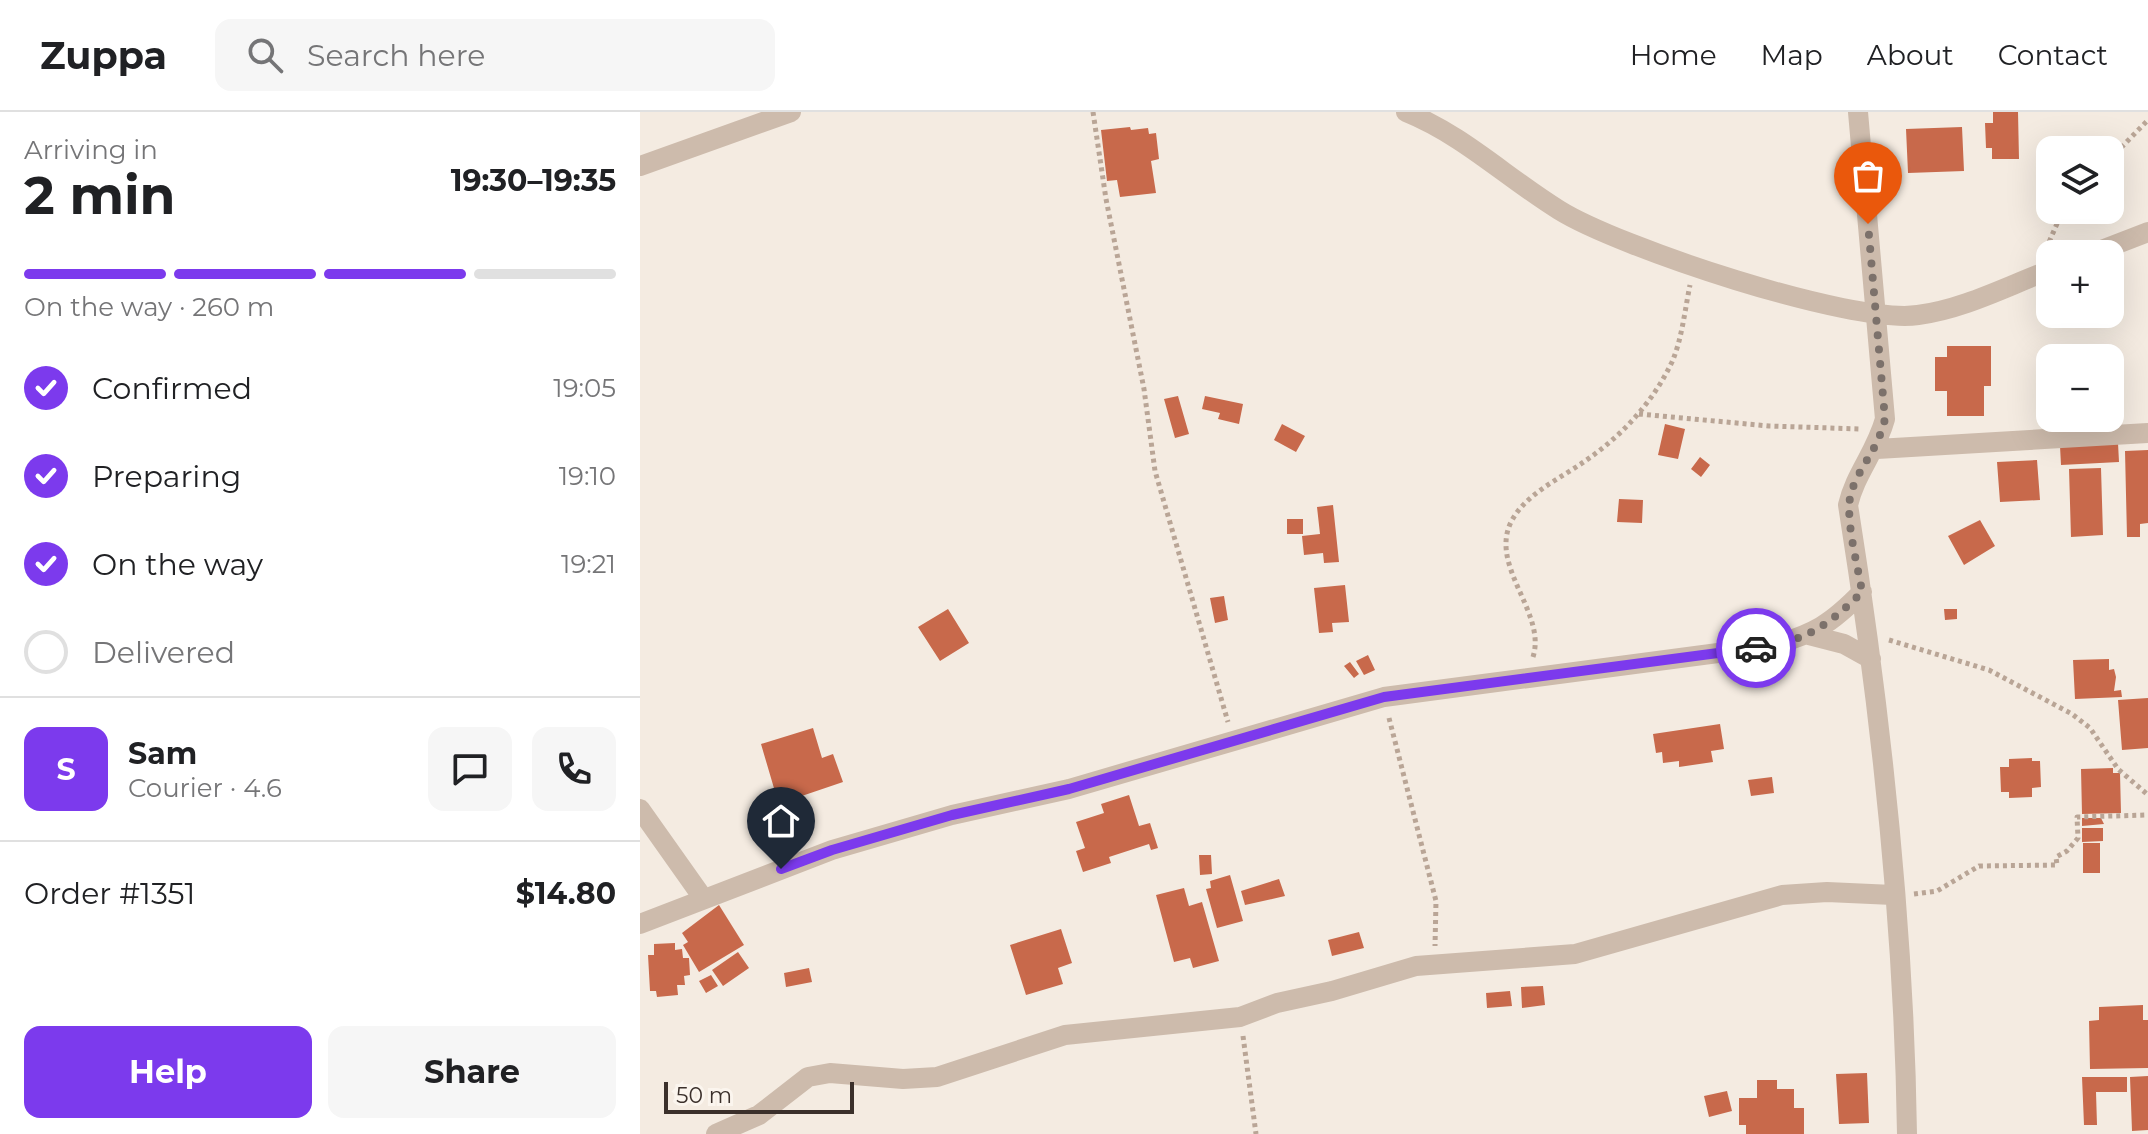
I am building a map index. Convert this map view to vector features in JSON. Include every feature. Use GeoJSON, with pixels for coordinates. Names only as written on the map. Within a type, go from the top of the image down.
{"type":"FeatureCollection","features":[{"type":"Feature","properties":{"kind":"street"},"geometry":{"type":"LineString","coordinates":[[640,166],[791,112]]}},
{"type":"Feature","properties":{"kind":"street"},"geometry":{"type":"LineString","coordinates":[[1406,112],[1437,125],[1560,212],[1635,245],[1790,295],[1878,316],[1917,316],[1960,305],[2036,275]]}},
{"type":"Feature","properties":{"kind":"street"},"geometry":{"type":"LineString","coordinates":[[1858,112],[1885,419],[1880,439],[1852,487],[1848,505],[1871,659],[1893,895],[1907,1134]]}},
{"type":"Feature","properties":{"kind":"street"},"geometry":{"type":"LineString","coordinates":[[2124,241],[2148,232]]}},
{"type":"Feature","properties":{"kind":"street"},"geometry":{"type":"LineString","coordinates":[[1880,439],[2148,433]]}},
{"type":"Feature","properties":{"kind":"street"},"geometry":{"type":"LineString","coordinates":[[640,924],[832,850],[952,815],[1069,789],[1384,697],[1771,646],[1809,635],[1832,623],[1862,592]]}},
{"type":"Feature","properties":{"kind":"street"},"geometry":{"type":"LineString","coordinates":[[1809,635],[1844,644],[1871,659]]}},
{"type":"Feature","properties":{"kind":"street"},"geometry":{"type":"LineString","coordinates":[[640,809],[703,898]]}},
{"type":"Feature","properties":{"kind":"street"},"geometry":{"type":"LineString","coordinates":[[716,1134],[759,1115],[808,1077],[830,1073],[903,1079],[937,1077],[1065,1035],[1240,1017],[1277,1003],[1416,966],[1575,954],[1782,895],[1827,892],[1893,895]]}},
{"type":"Feature","properties":{"kind":"path"},"geometry":{"type":"LineString","coordinates":[[1093,112],[1106,199],[1144,389],[1155,471],[1233,742]]}},
{"type":"Feature","properties":{"kind":"path"},"geometry":{"type":"LineString","coordinates":[[2124,145],[2148,120]]}},
{"type":"Feature","properties":{"kind":"path"},"geometry":{"type":"LineString","coordinates":[[1525,679],[1535,643],[1508,556],[1511,523],[1524,506],[1551,482],[1620,437],[1639,414],[1673,360],[1695,264]]}},
{"type":"Feature","properties":{"kind":"path"},"geometry":{"type":"LineString","coordinates":[[1639,414],[1880,439]]}},
{"type":"Feature","properties":{"kind":"path"},"geometry":{"type":"LineString","coordinates":[[1868,635],[1947,654],[1989,670],[2072,714],[2090,728],[2118,769],[2148,795]]}},
{"type":"Feature","properties":{"kind":"path"},"geometry":{"type":"LineString","coordinates":[[1384,697],[1436,901],[1435,946],[1416,966]]}},
{"type":"Feature","properties":{"kind":"path"},"geometry":{"type":"LineString","coordinates":[[1893,895],[1937,891],[1979,866],[2057,865],[2056,857],[2067,851],[2078,838],[2077,817],[2148,815]]}},
{"type":"Feature","properties":{"kind":"path"},"geometry":{"type":"LineString","coordinates":[[1240,1017],[1256,1134]]}},
{"type":"Feature","properties":{"kind":"building"},"geometry":{"type":"Polygon","coordinates":[[[1993,112],[2018,112],[2019,159],[1992,159],[1992,148],[1986,148],[1985,123],[1993,123],[1993,112]]]}},
{"type":"Feature","properties":{"kind":"building"},"geometry":{"type":"Polygon","coordinates":[[[1130,127],[1131,130],[1148,128],[1149,134],[1156,133],[1159,159],[1151,161],[1156,193],[1120,197],[1117,180],[1107,181],[1101,130],[1130,127]]]}},
{"type":"Feature","properties":{"kind":"building"},"geometry":{"type":"Polygon","coordinates":[[[1962,127],[1964,171],[1908,173],[1906,129],[1962,127]]]}},
{"type":"Feature","properties":{"kind":"building"},"geometry":{"type":"Polygon","coordinates":[[[1947,346],[1991,346],[1991,386],[1984,386],[1984,416],[1947,416],[1947,391],[1935,391],[1935,357],[1947,357],[1947,346]]]}},
{"type":"Feature","properties":{"kind":"building"},"geometry":{"type":"Polygon","coordinates":[[[1178,396],[1189,434],[1175,438],[1164,399],[1178,396]]]}},
{"type":"Feature","properties":{"kind":"building"},"geometry":{"type":"Polygon","coordinates":[[[1205,396],[1243,404],[1239,424],[1218,419],[1220,413],[1202,409],[1205,396]]]}},
{"type":"Feature","properties":{"kind":"building"},"geometry":{"type":"Polygon","coordinates":[[[1282,424],[1305,436],[1296,452],[1274,440],[1282,424]]]}},
{"type":"Feature","properties":{"kind":"building"},"geometry":{"type":"Polygon","coordinates":[[[1665,424],[1685,429],[1678,459],[1658,455],[1665,424]]]}},
{"type":"Feature","properties":{"kind":"building"},"geometry":{"type":"Polygon","coordinates":[[[2118,443],[2119,462],[2061,465],[2060,446],[2118,443]]]}},
{"type":"Feature","properties":{"kind":"building"},"geometry":{"type":"Polygon","coordinates":[[[2148,450],[2148,523],[2140,524],[2140,537],[2127,537],[2125,451],[2148,450]]]}},
{"type":"Feature","properties":{"kind":"building"},"geometry":{"type":"Polygon","coordinates":[[[1700,457],[1710,465],[1701,477],[1691,469],[1700,457]]]}},
{"type":"Feature","properties":{"kind":"building"},"geometry":{"type":"Polygon","coordinates":[[[2037,460],[2040,500],[2000,502],[1997,462],[2037,460]]]}},
{"type":"Feature","properties":{"kind":"building"},"geometry":{"type":"Polygon","coordinates":[[[2101,468],[2103,535],[2071,537],[2069,469],[2101,468]]]}},
{"type":"Feature","properties":{"kind":"building"},"geometry":{"type":"Polygon","coordinates":[[[1619,499],[1643,500],[1642,523],[1617,522],[1619,499]]]}},
{"type":"Feature","properties":{"kind":"building"},"geometry":{"type":"Polygon","coordinates":[[[1333,505],[1339,562],[1324,563],[1323,553],[1304,555],[1302,536],[1320,534],[1317,507],[1333,505]]]}},
{"type":"Feature","properties":{"kind":"building"},"geometry":{"type":"Polygon","coordinates":[[[1287,519],[1303,519],[1303,534],[1287,534],[1287,519]]]}},
{"type":"Feature","properties":{"kind":"building"},"geometry":{"type":"Polygon","coordinates":[[[1980,520],[1995,546],[1964,565],[1948,536],[1980,520]]]}},
{"type":"Feature","properties":{"kind":"building"},"geometry":{"type":"Polygon","coordinates":[[[1345,585],[1349,622],[1332,623],[1333,632],[1319,633],[1314,588],[1345,585]]]}},
{"type":"Feature","properties":{"kind":"building"},"geometry":{"type":"Polygon","coordinates":[[[1224,596],[1228,620],[1215,623],[1210,598],[1224,596]]]}},
{"type":"Feature","properties":{"kind":"building"},"geometry":{"type":"Polygon","coordinates":[[[948,609],[969,643],[940,661],[918,627],[948,609]]]}},
{"type":"Feature","properties":{"kind":"building"},"geometry":{"type":"Polygon","coordinates":[[[1944,609],[1957,609],[1957,619],[1945,620],[1944,609]]]}},
{"type":"Feature","properties":{"kind":"building"},"geometry":{"type":"Polygon","coordinates":[[[1368,655],[1375,670],[1364,675],[1356,661],[1368,655]]]}},
{"type":"Feature","properties":{"kind":"building"},"geometry":{"type":"Polygon","coordinates":[[[2109,659],[2109,670],[2114,669],[2116,677],[2114,691],[2121,690],[2122,697],[2075,699],[2073,660],[2109,659]]]}},
{"type":"Feature","properties":{"kind":"building"},"geometry":{"type":"Polygon","coordinates":[[[1350,662],[1359,674],[1354,678],[1344,666],[1350,662]]]}},
{"type":"Feature","properties":{"kind":"building"},"geometry":{"type":"Polygon","coordinates":[[[2148,698],[2148,748],[2122,750],[2118,700],[2148,698]]]}},
{"type":"Feature","properties":{"kind":"building"},"geometry":{"type":"Polygon","coordinates":[[[1720,724],[1724,749],[1711,751],[1713,762],[1679,767],[1679,761],[1663,763],[1662,752],[1656,753],[1653,734],[1720,724]]]}},
{"type":"Feature","properties":{"kind":"building"},"geometry":{"type":"Polygon","coordinates":[[[813,728],[822,758],[833,754],[843,782],[787,801],[784,793],[776,795],[761,744],[813,728]]]}},
{"type":"Feature","properties":{"kind":"building"},"geometry":{"type":"Polygon","coordinates":[[[2032,758],[2032,761],[2040,761],[2041,787],[2032,788],[2032,797],[2009,798],[2009,792],[2001,792],[2000,767],[2009,767],[2009,759],[2032,758]]]}},
{"type":"Feature","properties":{"kind":"building"},"geometry":{"type":"Polygon","coordinates":[[[2113,768],[2113,773],[2120,773],[2121,813],[2082,814],[2081,769],[2113,768]]]}},
{"type":"Feature","properties":{"kind":"building"},"geometry":{"type":"Polygon","coordinates":[[[1772,777],[1774,793],[1751,796],[1748,780],[1772,777]]]}},
{"type":"Feature","properties":{"kind":"building"},"geometry":{"type":"Polygon","coordinates":[[[1129,795],[1139,826],[1150,823],[1158,848],[1151,850],[1149,844],[1109,857],[1111,863],[1083,872],[1076,851],[1085,848],[1076,822],[1104,813],[1101,804],[1129,795]]]}},
{"type":"Feature","properties":{"kind":"building"},"geometry":{"type":"Polygon","coordinates":[[[2082,818],[2101,818],[2104,824],[2082,826],[2082,818]]]}},
{"type":"Feature","properties":{"kind":"building"},"geometry":{"type":"Polygon","coordinates":[[[2082,828],[2103,828],[2103,841],[2082,842],[2082,828]]]}},
{"type":"Feature","properties":{"kind":"building"},"geometry":{"type":"Polygon","coordinates":[[[2083,843],[2100,843],[2100,873],[2083,873],[2083,843]]]}},
{"type":"Feature","properties":{"kind":"building"},"geometry":{"type":"Polygon","coordinates":[[[1199,855],[1211,855],[1212,874],[1200,875],[1199,855]]]}},
{"type":"Feature","properties":{"kind":"building"},"geometry":{"type":"Polygon","coordinates":[[[1230,875],[1243,921],[1217,928],[1206,889],[1211,888],[1210,881],[1230,875]]]}},
{"type":"Feature","properties":{"kind":"building"},"geometry":{"type":"Polygon","coordinates":[[[1279,879],[1285,896],[1245,905],[1241,891],[1279,879]]]}},
{"type":"Feature","properties":{"kind":"building"},"geometry":{"type":"Polygon","coordinates":[[[1184,888],[1189,906],[1202,902],[1219,961],[1193,968],[1190,958],[1174,962],[1156,895],[1184,888]]]}},
{"type":"Feature","properties":{"kind":"building"},"geometry":{"type":"Polygon","coordinates":[[[719,905],[744,945],[699,972],[683,945],[688,942],[682,933],[719,905]]]}},
{"type":"Feature","properties":{"kind":"building"},"geometry":{"type":"Polygon","coordinates":[[[1061,929],[1072,963],[1058,968],[1063,984],[1026,995],[1010,945],[1061,929]]]}},
{"type":"Feature","properties":{"kind":"building"},"geometry":{"type":"Polygon","coordinates":[[[1359,932],[1364,948],[1332,956],[1328,940],[1359,932]]]}},
{"type":"Feature","properties":{"kind":"building"},"geometry":{"type":"Polygon","coordinates":[[[675,943],[675,950],[682,949],[683,958],[689,958],[690,975],[684,976],[685,985],[677,985],[678,995],[657,997],[656,991],[650,991],[648,955],[654,955],[654,944],[675,943]]]}},
{"type":"Feature","properties":{"kind":"building"},"geometry":{"type":"Polygon","coordinates":[[[738,952],[749,968],[723,986],[712,970],[738,952]]]}},
{"type":"Feature","properties":{"kind":"building"},"geometry":{"type":"Polygon","coordinates":[[[809,968],[812,982],[786,987],[784,973],[809,968]]]}},
{"type":"Feature","properties":{"kind":"building"},"geometry":{"type":"Polygon","coordinates":[[[711,975],[718,986],[706,993],[699,981],[711,975]]]}},
{"type":"Feature","properties":{"kind":"building"},"geometry":{"type":"Polygon","coordinates":[[[1543,986],[1545,1005],[1522,1008],[1521,987],[1543,986]]]}},
{"type":"Feature","properties":{"kind":"building"},"geometry":{"type":"Polygon","coordinates":[[[1510,991],[1512,1006],[1487,1008],[1486,993],[1510,991]]]}},
{"type":"Feature","properties":{"kind":"building"},"geometry":{"type":"Polygon","coordinates":[[[2143,1005],[2143,1020],[2148,1020],[2148,1068],[2090,1069],[2089,1021],[2099,1020],[2099,1007],[2143,1005]]]}},
{"type":"Feature","properties":{"kind":"building"},"geometry":{"type":"Polygon","coordinates":[[[1867,1073],[1869,1123],[1839,1124],[1836,1074],[1867,1073]]]}},
{"type":"Feature","properties":{"kind":"building"},"geometry":{"type":"Polygon","coordinates":[[[2148,1076],[2148,1130],[2132,1131],[2130,1077],[2148,1076]]]}},
{"type":"Feature","properties":{"kind":"building"},"geometry":{"type":"Polygon","coordinates":[[[2082,1077],[2127,1077],[2127,1092],[2096,1092],[2097,1125],[2084,1125],[2082,1077]]]}},
{"type":"Feature","properties":{"kind":"building"},"geometry":{"type":"Polygon","coordinates":[[[1757,1080],[1777,1080],[1777,1089],[1794,1089],[1794,1108],[1804,1108],[1804,1134],[1746,1134],[1746,1125],[1739,1125],[1739,1098],[1757,1098],[1757,1080]]]}},
{"type":"Feature","properties":{"kind":"building"},"geometry":{"type":"Polygon","coordinates":[[[1727,1091],[1732,1111],[1709,1117],[1704,1096],[1727,1091]]]}},
{"type":"Feature","properties":{"kind":"way so far"},"geometry":{"type":"LineString","coordinates":[[1756,648],[1809,635],[1832,623],[1862,592],[1848,505],[1852,487],[1877,449],[1885,419],[1868,224]]}},
{"type":"Feature","properties":{"kind":"route"},"geometry":{"type":"LineString","coordinates":[[781,869],[832,850],[952,815],[1069,789],[1384,697],[1756,648]]}}]}
